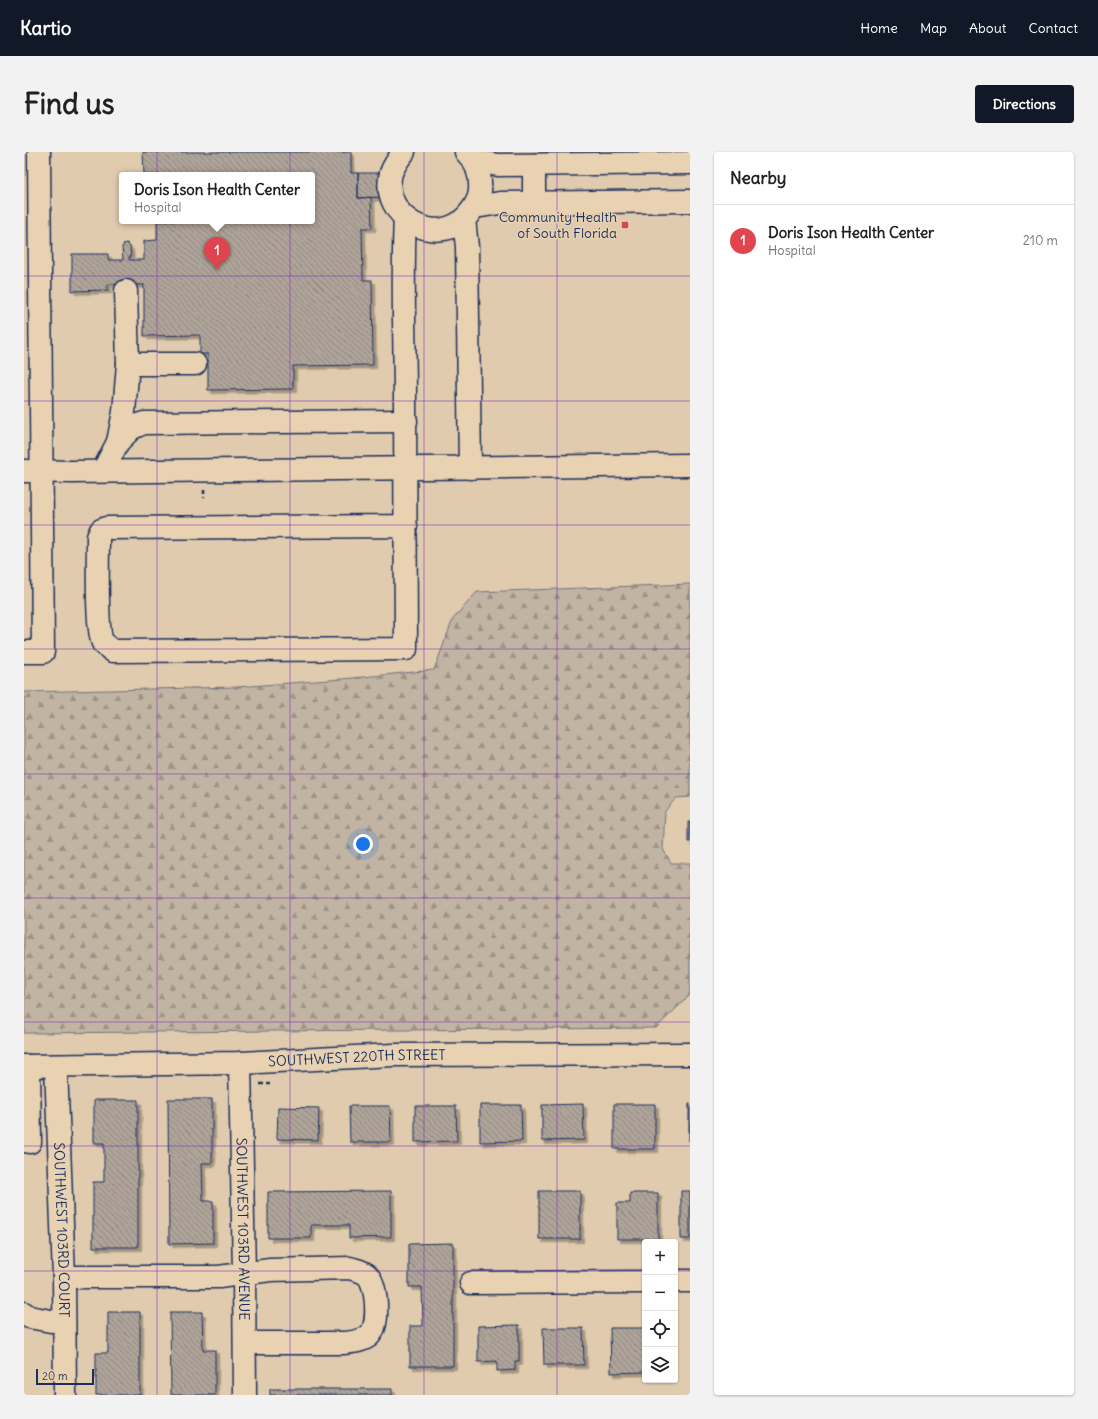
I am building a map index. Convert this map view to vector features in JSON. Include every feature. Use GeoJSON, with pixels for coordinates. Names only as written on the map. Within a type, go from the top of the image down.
{"type":"FeatureCollection","features":[{"type":"Feature","properties":{"kind":"street"},"geometry":{"type":"LineString","coordinates":[[24,652],[43,652],[33,513],[39,152]]}},
{"type":"Feature","properties":{"kind":"street"},"geometry":{"type":"LineString","coordinates":[[404,152],[397,161],[392,173],[390,185],[392,197],[397,209],[405,218],[416,226],[428,229],[441,230],[453,226],[470,213],[500,203],[690,201]]}},
{"type":"Feature","properties":{"kind":"street"},"geometry":{"type":"LineString","coordinates":[[470,156],[498,165],[690,163]]}},
{"type":"Feature","properties":{"kind":"street"},"geometry":{"type":"LineString","coordinates":[[470,156],[479,172],[481,184],[479,196],[470,213],[467,247],[470,468]]}},
{"type":"Feature","properties":{"kind":"street"},"geometry":{"type":"LineString","coordinates":[[534,165],[534,202]]}},
{"type":"Feature","properties":{"kind":"street"},"geometry":{"type":"LineString","coordinates":[[405,218],[404,248],[406,421],[406,468],[406,526],[406,649],[113,651],[103,642],[100,630],[98,594],[98,537],[101,530],[106,528],[406,526]]}},
{"type":"Feature","properties":{"kind":"street"},"geometry":{"type":"LineString","coordinates":[[103,471],[118,442],[124,412],[128,364],[126,290]]}},
{"type":"Feature","properties":{"kind":"street"},"geometry":{"type":"LineString","coordinates":[[128,364],[194,364]]}},
{"type":"Feature","properties":{"kind":"street"},"geometry":{"type":"LineString","coordinates":[[118,442],[132,428],[144,423],[406,421]]}},
{"type":"Feature","properties":{"kind":"street"},"geometry":{"type":"LineString","coordinates":[[33,471],[690,465]]}},
{"type":"Feature","properties":{"kind":"street","name":"SOUTHWEST 220TH STREET"},"geometry":{"type":"LineString","coordinates":[[27,1066],[240,1063],[393,1055],[690,1054]]}},
{"type":"Feature","properties":{"kind":"street","name":"SOUTHWEST 103RD AVENUE"},"geometry":{"type":"LineString","coordinates":[[240,1063],[245,1395]]}},
{"type":"Feature","properties":{"kind":"street"},"geometry":{"type":"LineString","coordinates":[[27,1066],[27,1142]]}},
{"type":"Feature","properties":{"kind":"street","name":"SOUTHWEST 103RD COURT"},"geometry":{"type":"LineString","coordinates":[[56,1066],[64,1277],[65,1395]]}},
{"type":"Feature","properties":{"kind":"street"},"geometry":{"type":"LineString","coordinates":[[64,1277],[219,1277],[270,1270],[350,1268],[360,1271],[368,1276],[374,1286],[376,1299],[376,1320],[372,1332],[366,1338],[357,1342],[245,1343]]}},
{"type":"Feature","properties":{"kind":"street"},"geometry":{"type":"LineString","coordinates":[[678,1282],[690,1281]]}},
{"type":"Feature","properties":{"kind":"street"},"geometry":{"type":"LineString","coordinates":[[471,1283],[642,1282]]}},
{"type":"Feature","properties":{"kind":"street"},"geometry":{"type":"LineString","coordinates":[[24,1314],[51,1321]]}},
{"type":"Feature","properties":{"kind":"path"},"geometry":{"type":"LineString","coordinates":[[204,490],[204,498]]}},
{"type":"Feature","properties":{"kind":"green space"},"geometry":{"type":"Polygon","coordinates":[[[690,584],[690,797],[676,798],[665,811],[663,849],[671,863],[690,863],[690,995],[656,1028],[24,1033],[24,692],[237,687],[434,670],[453,619],[477,592],[690,584]]]}},
{"type":"Feature","properties":{"kind":"building"},"geometry":{"type":"Polygon","coordinates":[[[143,152],[351,152],[351,173],[358,173],[358,198],[371,197],[372,228],[362,228],[363,280],[372,280],[373,365],[293,366],[293,389],[208,390],[208,354],[200,354],[200,335],[144,336],[144,285],[108,284],[108,290],[72,291],[72,254],[108,254],[108,260],[123,260],[122,247],[127,243],[130,247],[131,257],[129,257],[129,260],[144,260],[144,241],[157,240],[157,224],[315,224],[315,172],[144,172],[143,152]]]}},
{"type":"Feature","properties":{"kind":"building"},"geometry":{"type":"Polygon","coordinates":[[[358,173],[382,173],[383,197],[358,198],[358,173]]]}},
{"type":"Feature","properties":{"kind":"building"},"geometry":{"type":"Polygon","coordinates":[[[688,822],[690,822],[690,842],[688,842],[688,822]]]}},
{"type":"Feature","properties":{"kind":"building"},"geometry":{"type":"Polygon","coordinates":[[[168,1099],[212,1099],[212,1163],[202,1163],[203,1201],[213,1201],[213,1243],[169,1244],[168,1099]]]}},
{"type":"Feature","properties":{"kind":"building"},"geometry":{"type":"Polygon","coordinates":[[[94,1100],[138,1100],[138,1247],[93,1247],[93,1182],[104,1182],[104,1143],[94,1143],[94,1100]]]}},
{"type":"Feature","properties":{"kind":"building"},"geometry":{"type":"Polygon","coordinates":[[[583,1104],[584,1140],[542,1141],[542,1105],[583,1104]]]}},
{"type":"Feature","properties":{"kind":"building"},"geometry":{"type":"Polygon","coordinates":[[[614,1104],[655,1104],[655,1149],[614,1149],[614,1104]]]}},
{"type":"Feature","properties":{"kind":"building"},"geometry":{"type":"Polygon","coordinates":[[[690,1104],[690,1141],[689,1141],[690,1104]]]}},
{"type":"Feature","properties":{"kind":"building"},"geometry":{"type":"Polygon","coordinates":[[[480,1105],[521,1105],[522,1141],[480,1142],[480,1105]]]}},
{"type":"Feature","properties":{"kind":"building"},"geometry":{"type":"Polygon","coordinates":[[[349,1106],[390,1106],[391,1142],[350,1142],[349,1106]]]}},
{"type":"Feature","properties":{"kind":"building"},"geometry":{"type":"Polygon","coordinates":[[[415,1106],[456,1106],[457,1141],[415,1142],[415,1106]]]}},
{"type":"Feature","properties":{"kind":"building"},"geometry":{"type":"Polygon","coordinates":[[[278,1107],[319,1108],[318,1140],[277,1139],[278,1107]]]}},
{"type":"Feature","properties":{"kind":"building"},"geometry":{"type":"Polygon","coordinates":[[[391,1191],[391,1237],[349,1238],[349,1225],[311,1225],[311,1238],[268,1238],[268,1192],[391,1191]]]}},
{"type":"Feature","properties":{"kind":"building"},"geometry":{"type":"Polygon","coordinates":[[[539,1191],[580,1191],[580,1239],[539,1239],[539,1191]]]}},
{"type":"Feature","properties":{"kind":"building"},"geometry":{"type":"Polygon","coordinates":[[[681,1191],[690,1191],[690,1239],[681,1239],[681,1191]]]}},
{"type":"Feature","properties":{"kind":"building"},"geometry":{"type":"Polygon","coordinates":[[[630,1193],[658,1193],[658,1239],[617,1239],[617,1203],[630,1203],[630,1193]]]}},
{"type":"Feature","properties":{"kind":"building"},"geometry":{"type":"Polygon","coordinates":[[[453,1243],[453,1366],[410,1366],[410,1326],[423,1326],[422,1287],[409,1287],[409,1244],[453,1243]]]}},
{"type":"Feature","properties":{"kind":"building"},"geometry":{"type":"Polygon","coordinates":[[[108,1312],[140,1312],[140,1395],[96,1395],[96,1353],[108,1353],[108,1312]]]}},
{"type":"Feature","properties":{"kind":"building"},"geometry":{"type":"Polygon","coordinates":[[[170,1312],[202,1312],[203,1350],[215,1350],[215,1395],[171,1395],[170,1312]]]}},
{"type":"Feature","properties":{"kind":"building"},"geometry":{"type":"Polygon","coordinates":[[[519,1325],[519,1361],[515,1361],[515,1370],[497,1371],[497,1361],[478,1362],[478,1326],[519,1325]]]}},
{"type":"Feature","properties":{"kind":"building"},"geometry":{"type":"Polygon","coordinates":[[[543,1328],[583,1328],[584,1365],[544,1365],[543,1328]]]}},
{"type":"Feature","properties":{"kind":"building"},"geometry":{"type":"Polygon","coordinates":[[[610,1328],[642,1328],[642,1372],[611,1373],[610,1328]]]}},
{"type":"Feature","properties":{"kind":"building"},"geometry":{"type":"Polygon","coordinates":[[[270,1389],[392,1389],[392,1395],[270,1395],[270,1389]]]}},
{"type":"Feature","properties":{"kind":"place","name":"Community Health of South Florida"},"geometry":{"type":"Point","coordinates":[625,225]}},
{"type":"Feature","properties":{"kind":"place","name":"Doris Ison Health Center"},"geometry":{"type":"Point","coordinates":[217,270]}}]}
